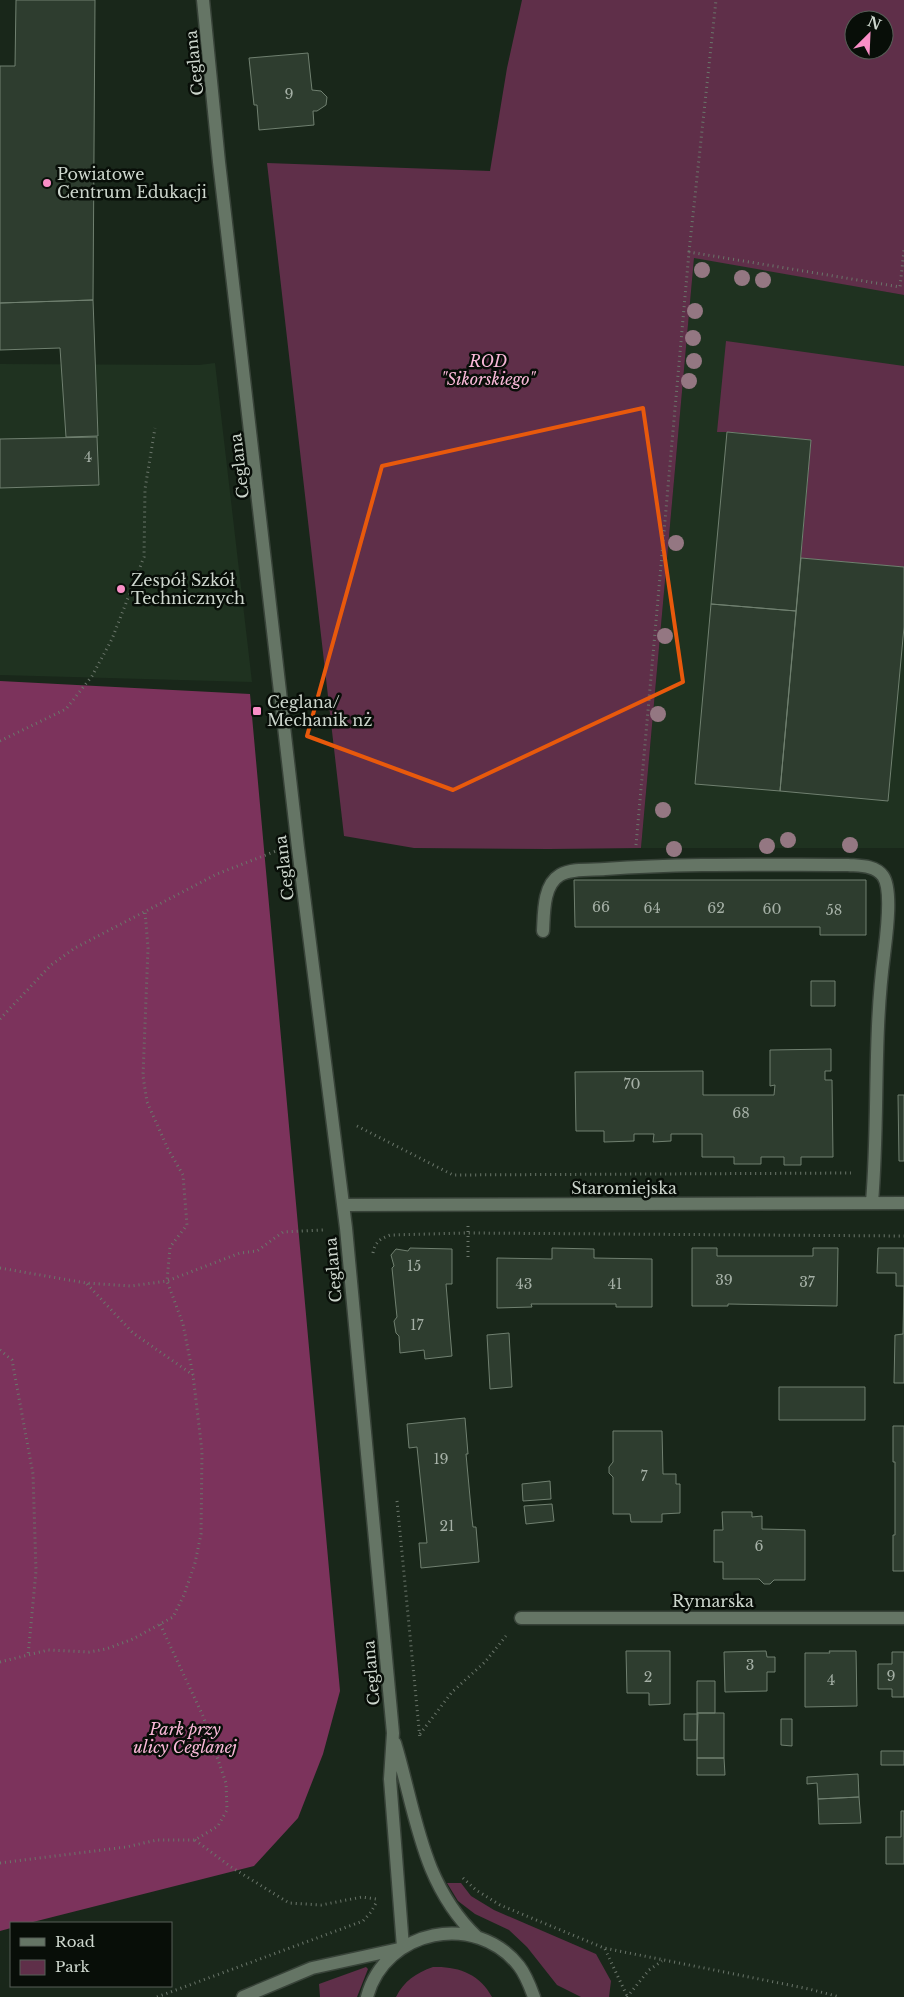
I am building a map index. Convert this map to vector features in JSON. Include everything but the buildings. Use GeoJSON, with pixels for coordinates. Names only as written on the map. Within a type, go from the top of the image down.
{"type":"FeatureCollection","features":[{"type":"Feature","properties":{"kind":"street","name":"Ceglana"},"geometry":{"type":"LineString","coordinates":[[203,0],[297,838],[346,1228],[393,1733]]}},
{"type":"Feature","properties":{"kind":"street"},"geometry":{"type":"LineString","coordinates":[[543,931],[546,899],[552,884],[560,875],[573,871],[634,867],[848,865],[871,867],[883,877],[888,895],[876,1079],[872,1202]]}},
{"type":"Feature","properties":{"kind":"street","name":"Staromiejska"},"geometry":{"type":"LineString","coordinates":[[343,1205],[904,1203]]}},
{"type":"Feature","properties":{"kind":"street","name":"Rymarska"},"geometry":{"type":"LineString","coordinates":[[521,1618],[904,1618]]}},
{"type":"Feature","properties":{"kind":"street"},"geometry":{"type":"LineString","coordinates":[[367,1997],[370,1986],[382,1966],[401,1948],[399,1878],[390,1779],[393,1733]]}},
{"type":"Feature","properties":{"kind":"street"},"geometry":{"type":"LineString","coordinates":[[393,1733],[414,1817],[431,1871],[451,1906],[467,1928],[477,1937]]}},
{"type":"Feature","properties":{"kind":"street"},"geometry":{"type":"LineString","coordinates":[[243,1997],[312,1968],[401,1948],[420,1938],[458,1933],[477,1937],[493,1944],[507,1954],[519,1966],[528,1981],[534,1997]]}},
{"type":"Feature","properties":{"kind":"path"},"geometry":{"type":"LineString","coordinates":[[636,848],[689,252],[716,0]]}},
{"type":"Feature","properties":{"kind":"path"},"geometry":{"type":"LineString","coordinates":[[689,252],[900,287],[904,250]]}},
{"type":"Feature","properties":{"kind":"path"},"geometry":{"type":"LineString","coordinates":[[0,741],[66,708],[92,676],[112,639],[144,558],[146,489],[156,428]]}},
{"type":"Feature","properties":{"kind":"path"},"geometry":{"type":"LineString","coordinates":[[0,1019],[51,965],[75,948],[218,874],[282,850]]}},
{"type":"Feature","properties":{"kind":"path"},"geometry":{"type":"LineString","coordinates":[[0,1662],[48,1650],[88,1652],[106,1649],[133,1639],[173,1617],[184,1595],[195,1563],[201,1534],[202,1451],[193,1375],[184,1324],[167,1281],[170,1247],[186,1226],[183,1175],[168,1149],[147,1102],[144,1085],[148,948],[145,911]]}},
{"type":"Feature","properties":{"kind":"path"},"geometry":{"type":"LineString","coordinates":[[356,1117],[357,1127],[453,1175],[874,1173]]}},
{"type":"Feature","properties":{"kind":"path"},"geometry":{"type":"LineString","coordinates":[[0,1268],[86,1283],[132,1286],[167,1281],[240,1254],[257,1251],[283,1232],[346,1228]]}},
{"type":"Feature","properties":{"kind":"path"},"geometry":{"type":"LineString","coordinates":[[373,1255],[374,1246],[380,1239],[390,1235],[468,1233],[904,1236]]}},
{"type":"Feature","properties":{"kind":"path"},"geometry":{"type":"LineString","coordinates":[[468,1233],[468,1257]]}},
{"type":"Feature","properties":{"kind":"path"},"geometry":{"type":"LineString","coordinates":[[86,1283],[133,1333],[193,1375]]}},
{"type":"Feature","properties":{"kind":"path"},"geometry":{"type":"LineString","coordinates":[[0,1350],[12,1360],[33,1474],[36,1571],[28,1656]]}},
{"type":"Feature","properties":{"kind":"path"},"geometry":{"type":"LineString","coordinates":[[397,1497],[420,1744]]}},
{"type":"Feature","properties":{"kind":"path"},"geometry":{"type":"LineString","coordinates":[[419,1735],[452,1692],[485,1662],[521,1618]]}},
{"type":"Feature","properties":{"kind":"path"},"geometry":{"type":"LineString","coordinates":[[0,1862],[126,1847],[157,1840],[194,1840],[218,1826],[227,1810],[226,1783],[203,1716],[160,1624]]}},
{"type":"Feature","properties":{"kind":"path"},"geometry":{"type":"LineString","coordinates":[[194,1840],[231,1867],[289,1903],[321,1905],[362,1897],[378,1900]]}},
{"type":"Feature","properties":{"kind":"path"},"geometry":{"type":"LineString","coordinates":[[463,1877],[476,1890],[500,1906],[604,1948],[810,1989],[840,1997]]}},
{"type":"Feature","properties":{"kind":"path"},"geometry":{"type":"LineString","coordinates":[[157,1997],[363,1920],[371,1912],[378,1900],[381,1879],[399,1878]]}},
{"type":"Feature","properties":{"kind":"path"},"geometry":{"type":"LineString","coordinates":[[604,1948],[627,1996],[649,1970],[662,1960]]}},
{"type":"Feature","properties":{"kind":"highlighted area"},"geometry":{"type":"Polygon","coordinates":[[[643,408],[683,682],[453,790],[307,736],[382,466],[643,408]]]}},
{"type":"Feature","properties":{"kind":"shaded area"},"geometry":{"type":"Polygon","coordinates":[[[694,257],[904,295],[904,848],[641,848],[694,257]]]}},
{"type":"Feature","properties":{"kind":"shaded area","name":"Zespół Szkół Technicznych"},"geometry":{"type":"Polygon","coordinates":[[[215,363],[252,682],[0,675],[0,364],[199,365],[215,363]]]}},
{"type":"Feature","properties":{"kind":"green space","name":"ROD \"Sikorskiego\""},"geometry":{"type":"Polygon","coordinates":[[[522,0],[904,0],[904,295],[694,258],[641,848],[414,848],[344,836],[267,163],[490,171],[507,68],[522,0]]]}},
{"type":"Feature","properties":{"kind":"green space"},"geometry":{"type":"Polygon","coordinates":[[[726,341],[904,366],[904,567],[801,558],[811,440],[717,432],[726,341]]]}},
{"type":"Feature","properties":{"kind":"green space","name":"Park przy ulicy Ceglanej"},"geometry":{"type":"Polygon","coordinates":[[[0,681],[250,694],[340,1691],[323,1754],[298,1818],[254,1866],[33,1922],[10,1922],[10,1928],[0,1931],[0,681]]]}},
{"type":"Feature","properties":{"kind":"green space"},"geometry":{"type":"Polygon","coordinates":[[[447,1883],[461,1883],[471,1896],[494,1910],[596,1954],[611,1981],[609,1997],[581,1997],[557,1985],[527,1947],[509,1930],[475,1914],[458,1901],[447,1883]]]}},
{"type":"Feature","properties":{"kind":"green space"},"geometry":{"type":"Polygon","coordinates":[[[366,1967],[368,1969],[357,1997],[320,1997],[319,1984],[366,1967]]]}},
{"type":"Feature","properties":{"kind":"green space"},"geometry":{"type":"Polygon","coordinates":[[[433,1967],[451,1968],[475,1977],[492,1997],[396,1997],[411,1978],[433,1967]]]}},
{"type":"Feature","properties":{"kind":"place","name":"Powiatowe Centrum Edukacji"},"geometry":{"type":"Point","coordinates":[47,183]}},
{"type":"Feature","properties":{"kind":"place","name":"Zespół Szkół Technicznych"},"geometry":{"type":"Point","coordinates":[121,589]}},
{"type":"Feature","properties":{"kind":"place","name":"Ceglana/ Mechanik nż"},"geometry":{"type":"Point","coordinates":[257,711]}}]}
